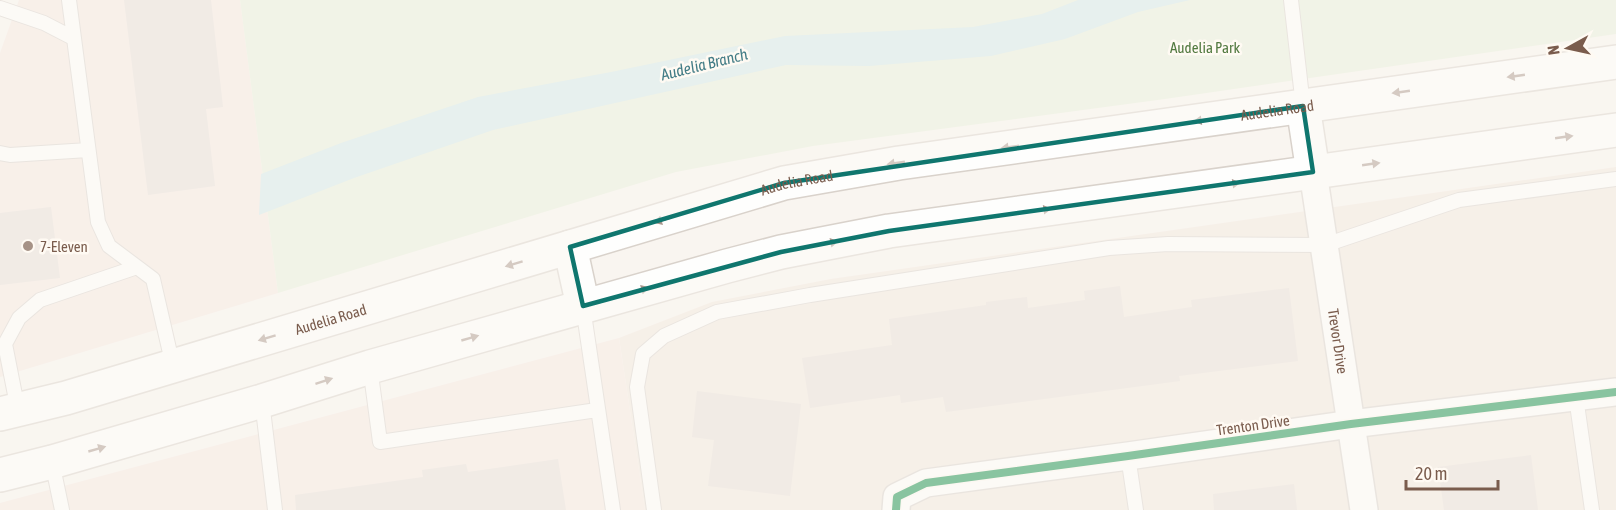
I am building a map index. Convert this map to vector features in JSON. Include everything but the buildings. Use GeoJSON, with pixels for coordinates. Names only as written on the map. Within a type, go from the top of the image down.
{"type":"FeatureCollection","features":[{"type":"Feature","properties":{"kind":"main road","name":"Audelia Road"},"geometry":{"type":"LineString","coordinates":[[9,412],[66,398],[784,183],[899,163],[1616,62]]}},
{"type":"Feature","properties":{"kind":"main road"},"geometry":{"type":"LineString","coordinates":[[1303,106],[1313,172]]}},
{"type":"Feature","properties":{"kind":"main road"},"geometry":{"type":"LineString","coordinates":[[0,475],[52,462],[583,306],[781,252],[890,231],[1616,130]]}},
{"type":"Feature","properties":{"kind":"main road"},"geometry":{"type":"LineString","coordinates":[[570,247],[583,306]]}},
{"type":"Feature","properties":{"kind":"street","name":"Trevor Drive"},"geometry":{"type":"LineString","coordinates":[[1313,172],[1364,510]]}},
{"type":"Feature","properties":{"kind":"street","name":"Trenton Drive"},"geometry":{"type":"LineString","coordinates":[[897,503],[926,483],[1351,424],[1616,392]]}},
{"type":"Feature","properties":{"kind":"lane"},"geometry":{"type":"LineString","coordinates":[[69,0],[98,222],[109,246],[153,279],[173,366]]}},
{"type":"Feature","properties":{"kind":"lane"},"geometry":{"type":"LineString","coordinates":[[1291,0],[1303,106]]}},
{"type":"Feature","properties":{"kind":"lane"},"geometry":{"type":"LineString","coordinates":[[0,8],[44,23],[73,38]]}},
{"type":"Feature","properties":{"kind":"lane"},"geometry":{"type":"LineString","coordinates":[[0,153],[10,155],[88,150]]}},
{"type":"Feature","properties":{"kind":"lane"},"geometry":{"type":"LineString","coordinates":[[654,510],[637,387],[643,354],[664,336],[717,312],[1109,248],[1168,244],[1325,245],[1459,200],[1616,179]]}},
{"type":"Feature","properties":{"kind":"lane"},"geometry":{"type":"LineString","coordinates":[[9,412],[5,344],[19,318],[40,300],[137,267]]}},
{"type":"Feature","properties":{"kind":"lane"},"geometry":{"type":"LineString","coordinates":[[583,306],[613,510]]}},
{"type":"Feature","properties":{"kind":"lane"},"geometry":{"type":"LineString","coordinates":[[370,367],[380,442],[597,410]]}},
{"type":"Feature","properties":{"kind":"lane"},"geometry":{"type":"LineString","coordinates":[[1576,397],[1592,510]]}},
{"type":"Feature","properties":{"kind":"lane"},"geometry":{"type":"LineString","coordinates":[[262,401],[276,510]]}},
{"type":"Feature","properties":{"kind":"lane"},"geometry":{"type":"LineString","coordinates":[[1128,456],[1136,510]]}},
{"type":"Feature","properties":{"kind":"lane"},"geometry":{"type":"LineString","coordinates":[[52,462],[62,510]]}},
{"type":"Feature","properties":{"kind":"highlighted area"},"geometry":{"type":"Polygon","coordinates":[[[1303,106],[1313,172],[889,231],[781,252],[583,306],[570,247],[784,183],[1303,106]]]}},
{"type":"Feature","properties":{"kind":"shaded area"},"geometry":{"type":"Polygon","coordinates":[[[19,0],[240,0],[278,293],[0,377],[0,53],[19,0]]]}},
{"type":"Feature","properties":{"kind":"shaded area"},"geometry":{"type":"Polygon","coordinates":[[[1616,167],[1616,510],[645,510],[619,338],[712,302],[831,279],[1616,167]]]}},
{"type":"Feature","properties":{"kind":"shaded area"},"geometry":{"type":"Polygon","coordinates":[[[619,338],[645,510],[0,510],[0,503],[619,338]]]}},
{"type":"Feature","properties":{"kind":"green space","name":"Audelia Park"},"geometry":{"type":"Polygon","coordinates":[[[240,0],[1616,0],[1616,34],[1165,99],[813,146],[676,172],[278,293],[240,0]]]}},
{"type":"Feature","properties":{"kind":"water","name":"Audelia Branch"},"geometry":{"type":"Polygon","coordinates":[[[1078,0],[1190,0],[1138,12],[1065,39],[991,56],[869,66],[786,65],[493,130],[354,178],[259,215],[261,174],[341,143],[478,97],[785,36],[973,27],[1042,14],[1078,0]]]}},
{"type":"Feature","properties":{"kind":"cycle path"},"geometry":{"type":"LineString","coordinates":[[896,510],[897,497],[926,483],[1351,424],[1616,392]]}},
{"type":"Feature","properties":{"kind":"place","name":"7-Eleven"},"geometry":{"type":"Point","coordinates":[28,246]}}]}
